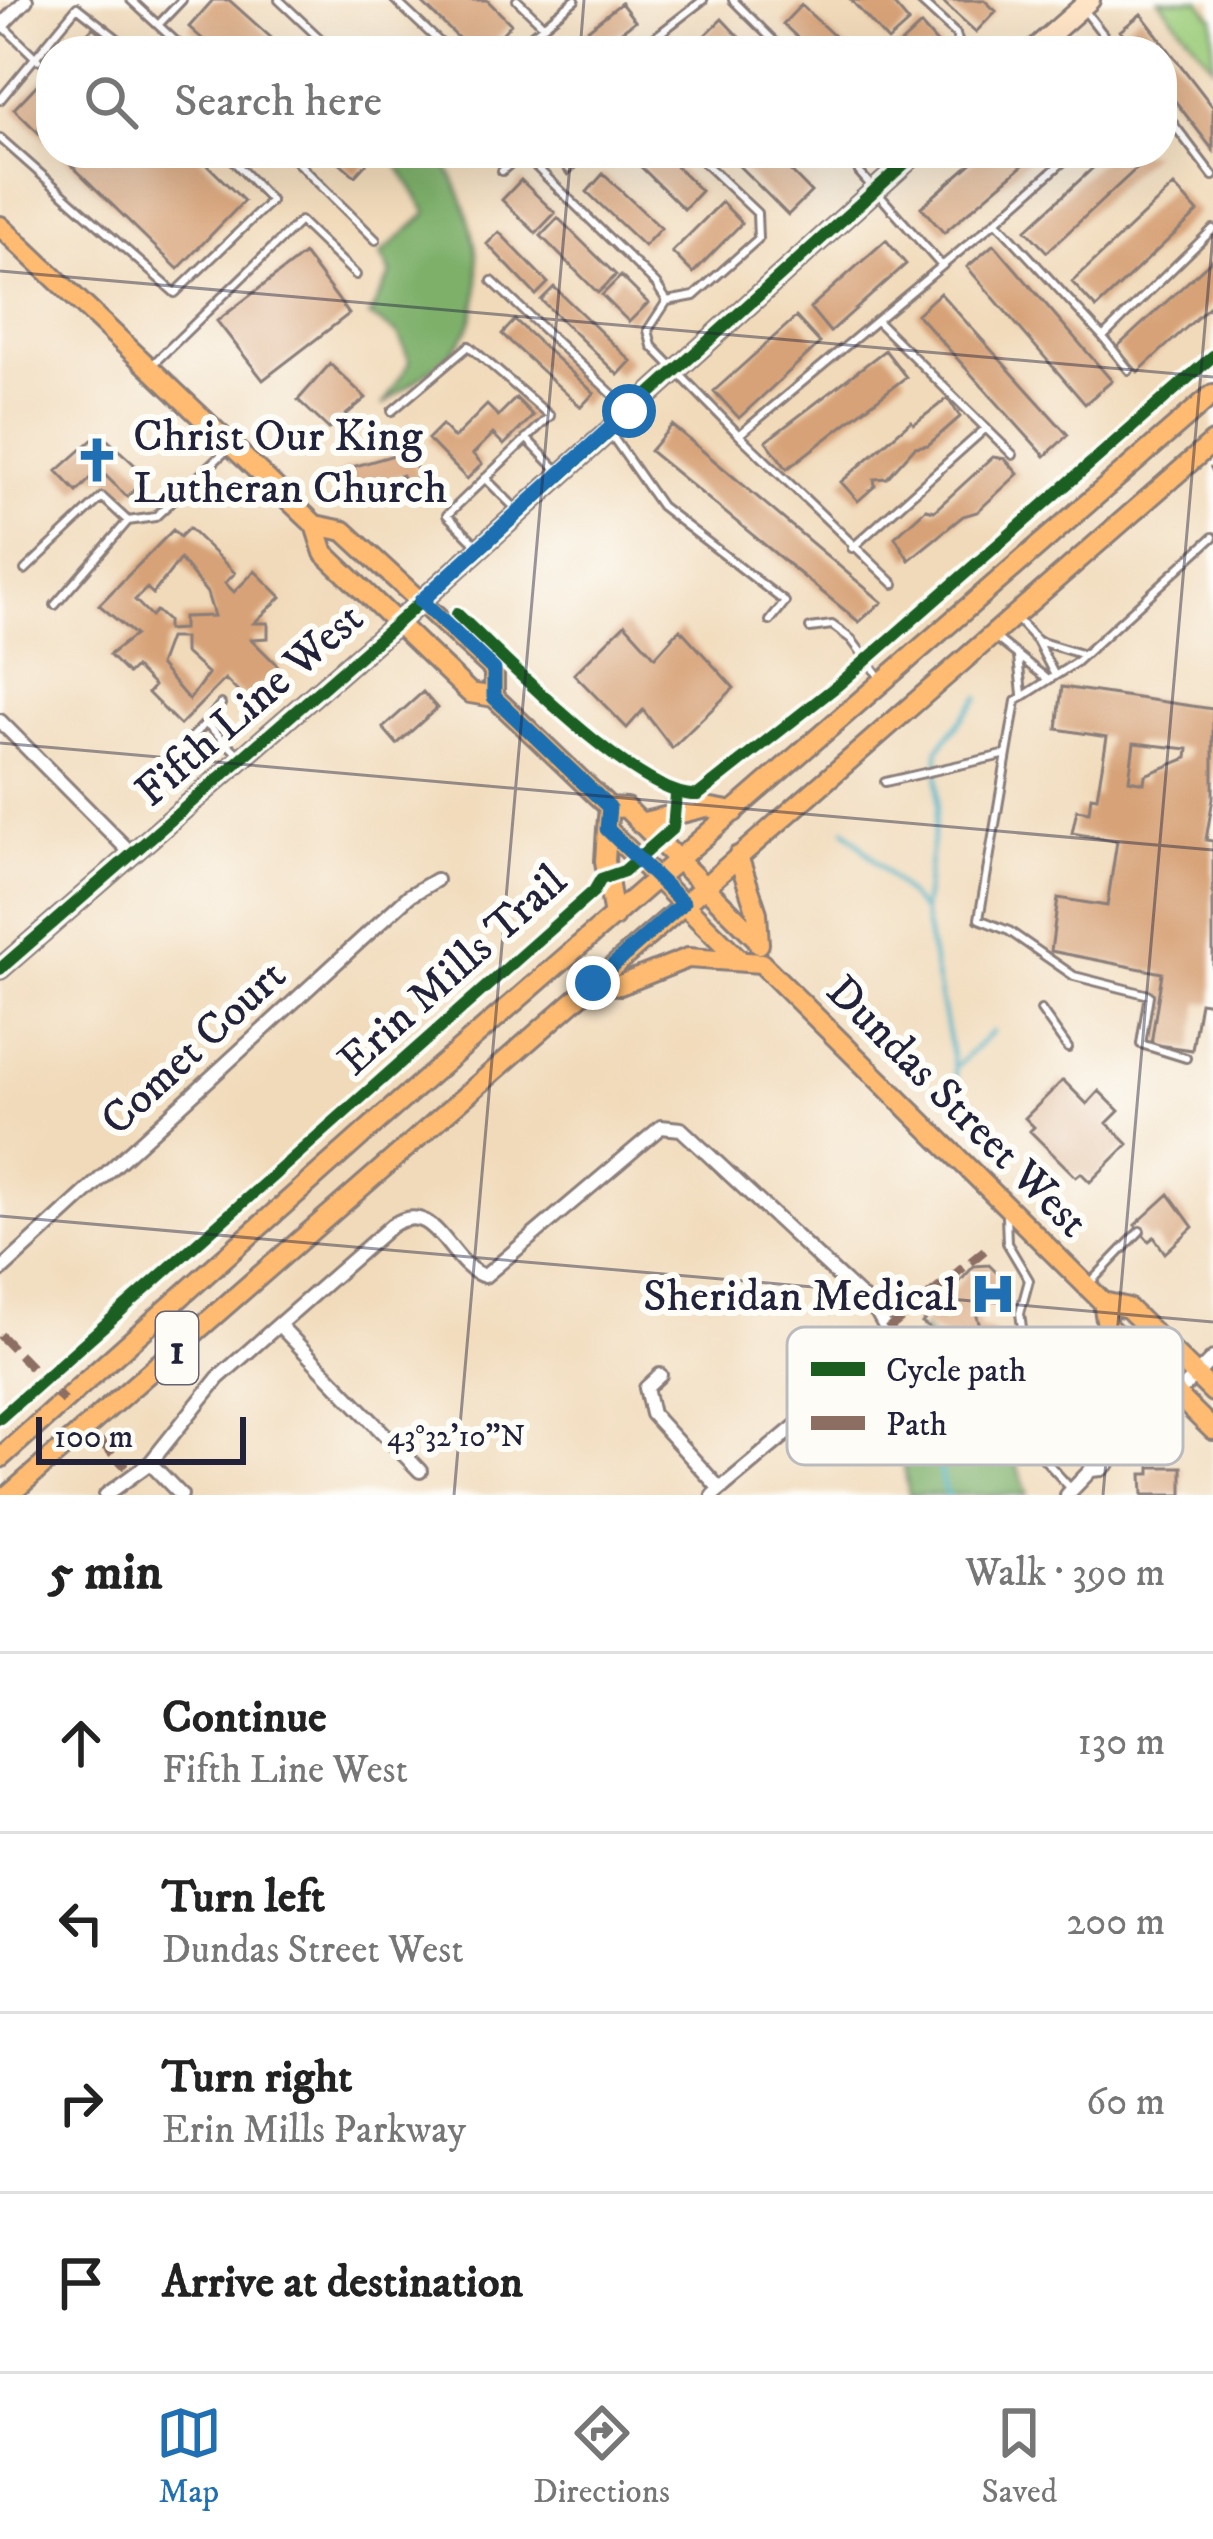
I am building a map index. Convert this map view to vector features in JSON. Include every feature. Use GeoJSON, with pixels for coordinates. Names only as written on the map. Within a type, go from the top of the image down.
{"type":"FeatureCollection","features":[{"type":"Feature","properties":{"kind":"main road"},"geometry":{"type":"LineString","coordinates":[[0,226],[315,525],[324,553],[470,693],[494,697],[609,807],[626,808],[758,940]]}},
{"type":"Feature","properties":{"kind":"main road","name":"1"},"geometry":{"type":"LineString","coordinates":[[0,1458],[1213,394]]}},
{"type":"Feature","properties":{"kind":"main road","name":"1"},"geometry":{"type":"LineString","coordinates":[[9,1495],[1213,442]]}},
{"type":"Feature","properties":{"kind":"main road"},"geometry":{"type":"LineString","coordinates":[[315,525],[344,531],[494,670],[494,697]]}},
{"type":"Feature","properties":{"kind":"main road"},"geometry":{"type":"LineString","coordinates":[[609,807],[604,861],[614,917]]}},
{"type":"Feature","properties":{"kind":"main road"},"geometry":{"type":"LineString","coordinates":[[640,823],[706,807],[734,812]]}},
{"type":"Feature","properties":{"kind":"main road"},"geometry":{"type":"LineString","coordinates":[[607,829],[738,958]]}},
{"type":"Feature","properties":{"kind":"main road","name":"Dundas Street West"},"geometry":{"type":"LineString","coordinates":[[738,856],[757,913],[761,963]]}},
{"type":"Feature","properties":{"kind":"main road","name":"Dundas Street West"},"geometry":{"type":"LineString","coordinates":[[593,983],[620,985],[678,960],[738,958],[761,963],[1103,1303],[1128,1308],[1147,1327]]}},
{"type":"Feature","properties":{"kind":"main road","name":"Dundas Street West"},"geometry":{"type":"LineString","coordinates":[[1103,1303],[1108,1327]]}},
{"type":"Feature","properties":{"kind":"main road","name":"Dundas Street West"},"geometry":{"type":"LineString","coordinates":[[1183,1362],[1213,1392]]}},
{"type":"Feature","properties":{"kind":"main road","name":"Dundas Street West"},"geometry":{"type":"LineString","coordinates":[[1183,1401],[1213,1430]]}},
{"type":"Feature","properties":{"kind":"street"},"geometry":{"type":"LineString","coordinates":[[1,25],[26,0]]}},
{"type":"Feature","properties":{"kind":"street"},"geometry":{"type":"LineString","coordinates":[[1048,36],[1083,2]]}},
{"type":"Feature","properties":{"kind":"street","name":"Fifth Line West"},"geometry":{"type":"LineString","coordinates":[[0,968],[421,601],[900,168]]}},
{"type":"Feature","properties":{"kind":"street"},"geometry":{"type":"LineString","coordinates":[[0,721],[131,853]]}},
{"type":"Feature","properties":{"kind":"street","name":"Comet Court"},"geometry":{"type":"LineString","coordinates":[[0,1271],[409,896],[436,880]]}},
{"type":"Feature","properties":{"kind":"street"},"geometry":{"type":"LineString","coordinates":[[106,1495],[150,1463],[218,1378],[403,1218],[427,1220],[474,1273],[493,1273],[661,1126],[681,1129],[877,1312],[885,1327]]}},
{"type":"Feature","properties":{"kind":"street"},"geometry":{"type":"LineString","coordinates":[[280,1327],[420,1471]]}},
{"type":"Feature","properties":{"kind":"street"},"geometry":{"type":"LineString","coordinates":[[1183,1385],[1213,1358]]}},
{"type":"Feature","properties":{"kind":"street"},"geometry":{"type":"LineString","coordinates":[[660,1375],[646,1388],[652,1414],[717,1492],[787,1433]]}},
{"type":"Feature","properties":{"kind":"street"},"geometry":{"type":"LineString","coordinates":[[150,1463],[181,1495]]}},
{"type":"Feature","properties":{"kind":"street"},"geometry":{"type":"LineString","coordinates":[[1070,1492],[1091,1470],[1106,1465]]}},
{"type":"Feature","properties":{"kind":"lane"},"geometry":{"type":"LineString","coordinates":[[131,0],[171,36]]}},
{"type":"Feature","properties":{"kind":"lane"},"geometry":{"type":"LineString","coordinates":[[159,24],[182,0]]}},
{"type":"Feature","properties":{"kind":"lane"},"geometry":{"type":"LineString","coordinates":[[279,0],[317,36]]}},
{"type":"Feature","properties":{"kind":"lane"},"geometry":{"type":"LineString","coordinates":[[395,0],[433,36]]}},
{"type":"Feature","properties":{"kind":"lane"},"geometry":{"type":"LineString","coordinates":[[517,0],[543,25]]}},
{"type":"Feature","properties":{"kind":"lane"},"geometry":{"type":"LineString","coordinates":[[530,36],[575,0]]}},
{"type":"Feature","properties":{"kind":"lane"},"geometry":{"type":"LineString","coordinates":[[656,36],[703,0]]}},
{"type":"Feature","properties":{"kind":"lane"},"geometry":{"type":"LineString","coordinates":[[733,0],[769,36]]}},
{"type":"Feature","properties":{"kind":"lane"},"geometry":{"type":"LineString","coordinates":[[919,0],[957,36]]}},
{"type":"Feature","properties":{"kind":"lane"},"geometry":{"type":"LineString","coordinates":[[1083,2],[1106,36]]}},
{"type":"Feature","properties":{"kind":"lane"},"geometry":{"type":"LineString","coordinates":[[56,36],[77,7],[114,36]]}},
{"type":"Feature","properties":{"kind":"lane"},"geometry":{"type":"LineString","coordinates":[[1,25],[36,58]]}},
{"type":"Feature","properties":{"kind":"lane"},"geometry":{"type":"LineString","coordinates":[[0,100],[36,62]]}},
{"type":"Feature","properties":{"kind":"lane"},"geometry":{"type":"LineString","coordinates":[[1177,129],[1213,176]]}},
{"type":"Feature","properties":{"kind":"lane"},"geometry":{"type":"LineString","coordinates":[[0,138],[175,293],[271,201],[240,168]]}},
{"type":"Feature","properties":{"kind":"lane"},"geometry":{"type":"LineString","coordinates":[[303,168],[376,241]]}},
{"type":"Feature","properties":{"kind":"lane"},"geometry":{"type":"LineString","coordinates":[[502,171],[505,168]]}},
{"type":"Feature","properties":{"kind":"lane"},"geometry":{"type":"LineString","coordinates":[[537,168],[656,284],[667,301]]}},
{"type":"Feature","properties":{"kind":"lane"},"geometry":{"type":"LineString","coordinates":[[710,168],[757,213],[758,239],[694,296],[667,301],[647,330],[652,346],[894,584]]}},
{"type":"Feature","properties":{"kind":"lane"},"geometry":{"type":"LineString","coordinates":[[858,168],[942,266]]}},
{"type":"Feature","properties":{"kind":"lane"},"geometry":{"type":"LineString","coordinates":[[739,436],[1056,168]]}},
{"type":"Feature","properties":{"kind":"lane"},"geometry":{"type":"LineString","coordinates":[[149,368],[300,221],[356,275]]}},
{"type":"Feature","properties":{"kind":"lane"},"geometry":{"type":"LineString","coordinates":[[996,221],[1129,370]]}},
{"type":"Feature","properties":{"kind":"lane"},"geometry":{"type":"LineString","coordinates":[[1103,337],[1213,229]]}},
{"type":"Feature","properties":{"kind":"lane"},"geometry":{"type":"LineString","coordinates":[[492,281],[629,411]]}},
{"type":"Feature","properties":{"kind":"lane"},"geometry":{"type":"LineString","coordinates":[[877,321],[1013,454]]}},
{"type":"Feature","properties":{"kind":"lane"},"geometry":{"type":"LineString","coordinates":[[392,411],[469,346],[550,416],[447,515],[480,548]]}},
{"type":"Feature","properties":{"kind":"lane"},"geometry":{"type":"LineString","coordinates":[[853,548],[986,428]]}},
{"type":"Feature","properties":{"kind":"lane"},"geometry":{"type":"LineString","coordinates":[[607,431],[661,506],[785,602],[770,621]]}},
{"type":"Feature","properties":{"kind":"lane"},"geometry":{"type":"LineString","coordinates":[[526,439],[560,473]]}},
{"type":"Feature","properties":{"kind":"lane"},"geometry":{"type":"LineString","coordinates":[[55,605],[128,521],[155,518],[232,446]]}},
{"type":"Feature","properties":{"kind":"lane"},"geometry":{"type":"LineString","coordinates":[[485,478],[519,512]]}},
{"type":"Feature","properties":{"kind":"lane"},"geometry":{"type":"LineString","coordinates":[[25,570],[102,497],[128,521]]}},
{"type":"Feature","properties":{"kind":"lane"},"geometry":{"type":"LineString","coordinates":[[1022,694],[1081,654],[1213,537]]}},
{"type":"Feature","properties":{"kind":"lane"},"geometry":{"type":"LineString","coordinates":[[1015,616],[1037,641],[1050,676]]}},
{"type":"Feature","properties":{"kind":"lane"},"geometry":{"type":"LineString","coordinates":[[810,628],[832,625],[851,639],[884,682]]}},
{"type":"Feature","properties":{"kind":"lane"},"geometry":{"type":"LineString","coordinates":[[994,636],[1050,676]]}},
{"type":"Feature","properties":{"kind":"lane"},"geometry":{"type":"LineString","coordinates":[[1037,641],[1081,654]]}},
{"type":"Feature","properties":{"kind":"lane"},"geometry":{"type":"LineString","coordinates":[[1018,657],[1022,694],[1003,755],[979,919],[1009,931],[1073,976],[1149,995],[1141,1044],[1186,1058]]}},
{"type":"Feature","properties":{"kind":"lane"},"geometry":{"type":"LineString","coordinates":[[182,747],[220,704]]}},
{"type":"Feature","properties":{"kind":"lane"},"geometry":{"type":"LineString","coordinates":[[206,723],[241,757]]}},
{"type":"Feature","properties":{"kind":"lane"},"geometry":{"type":"LineString","coordinates":[[885,782],[1003,755]]}},
{"type":"Feature","properties":{"kind":"lane"},"geometry":{"type":"LineString","coordinates":[[1041,1010],[1068,1048]]}},
{"type":"Feature","properties":{"kind":"lane"},"geometry":{"type":"LineString","coordinates":[[1006,1206],[1007,1243],[1029,1280],[1019,1327]]}},
{"type":"Feature","properties":{"kind":"lane"},"geometry":{"type":"LineString","coordinates":[[1087,1287],[1140,1231]]}},
{"type":"Feature","properties":{"kind":"lane"},"geometry":{"type":"LineString","coordinates":[[1049,1465],[1070,1492]]}},
{"type":"Feature","properties":{"kind":"green space"},"geometry":{"type":"Polygon","coordinates":[[[1159,0],[1199,0],[1213,18],[1213,66],[1159,0]]]}},
{"type":"Feature","properties":{"kind":"green space"},"geometry":{"type":"Polygon","coordinates":[[[400,168],[450,171],[475,244],[477,296],[472,319],[454,348],[383,405],[410,362],[398,334],[369,316],[391,274],[381,254],[427,213],[400,168]]]}},
{"type":"Feature","properties":{"kind":"green space"},"geometry":{"type":"Polygon","coordinates":[[[904,1465],[1017,1465],[1028,1495],[909,1495],[904,1465]]]}},
{"type":"Feature","properties":{"kind":"building"},"geometry":{"type":"Polygon","coordinates":[[[213,0],[229,0],[269,36],[199,36],[189,27],[213,0]]]}},
{"type":"Feature","properties":{"kind":"building"},"geometry":{"type":"Polygon","coordinates":[[[419,0],[487,0],[511,24],[500,36],[456,36],[419,0]]]}},
{"type":"Feature","properties":{"kind":"building"},"geometry":{"type":"Polygon","coordinates":[[[851,0],[890,0],[909,22],[894,36],[883,36],[851,0]]]}},
{"type":"Feature","properties":{"kind":"building"},"geometry":{"type":"Polygon","coordinates":[[[941,0],[984,0],[996,11],[976,32],[941,0]]]}},
{"type":"Feature","properties":{"kind":"building"},"geometry":{"type":"Polygon","coordinates":[[[621,3],[635,21],[616,36],[580,36],[621,3]]]}},
{"type":"Feature","properties":{"kind":"building"},"geometry":{"type":"Polygon","coordinates":[[[801,5],[834,36],[796,36],[783,24],[801,5]]]}},
{"type":"Feature","properties":{"kind":"building"},"geometry":{"type":"Polygon","coordinates":[[[1141,14],[1158,36],[1124,36],[1120,31],[1141,14]]]}},
{"type":"Feature","properties":{"kind":"building"},"geometry":{"type":"Polygon","coordinates":[[[722,19],[738,36],[704,36],[722,19]]]}},
{"type":"Feature","properties":{"kind":"building"},"geometry":{"type":"Polygon","coordinates":[[[921,25],[931,36],[909,36],[921,25]]]}},
{"type":"Feature","properties":{"kind":"building"},"geometry":{"type":"Polygon","coordinates":[[[1177,60],[1213,107],[1213,150],[1177,103],[1177,60]]]}},
{"type":"Feature","properties":{"kind":"building"},"geometry":{"type":"Polygon","coordinates":[[[36,86],[36,130],[14,109],[36,86]]]}},
{"type":"Feature","properties":{"kind":"building"},"geometry":{"type":"Polygon","coordinates":[[[74,168],[210,168],[244,201],[178,269],[74,168]]]}},
{"type":"Feature","properties":{"kind":"building"},"geometry":{"type":"Polygon","coordinates":[[[642,168],[678,168],[701,191],[684,209],[642,168]]]}},
{"type":"Feature","properties":{"kind":"building"},"geometry":{"type":"Polygon","coordinates":[[[741,168],[788,168],[811,192],[788,215],[741,168]]]}},
{"type":"Feature","properties":{"kind":"building"},"geometry":{"type":"Polygon","coordinates":[[[966,168],[1020,168],[944,233],[921,207],[966,168]]]}},
{"type":"Feature","properties":{"kind":"building"},"geometry":{"type":"Polygon","coordinates":[[[1093,168],[1137,168],[1047,252],[1026,230],[1093,168]]]}},
{"type":"Feature","properties":{"kind":"building"},"geometry":{"type":"Polygon","coordinates":[[[603,174],[661,228],[644,246],[587,192],[603,174]]]}},
{"type":"Feature","properties":{"kind":"building"},"geometry":{"type":"Polygon","coordinates":[[[521,180],[555,213],[536,233],[502,200],[521,180]]]}},
{"type":"Feature","properties":{"kind":"building"},"geometry":{"type":"Polygon","coordinates":[[[1174,186],[1198,212],[1096,308],[1072,282],[1174,186]]]}},
{"type":"Feature","properties":{"kind":"building"},"geometry":{"type":"Polygon","coordinates":[[[722,202],[742,223],[693,273],[672,252],[722,202]]]}},
{"type":"Feature","properties":{"kind":"building"},"geometry":{"type":"Polygon","coordinates":[[[558,218],[616,275],[598,293],[541,236],[558,218]]]}},
{"type":"Feature","properties":{"kind":"building"},"geometry":{"type":"Polygon","coordinates":[[[499,232],[548,283],[536,295],[487,244],[499,232]]]}},
{"type":"Feature","properties":{"kind":"building"},"geometry":{"type":"Polygon","coordinates":[[[886,240],[906,264],[830,332],[810,308],[886,240]]]}},
{"type":"Feature","properties":{"kind":"building"},"geometry":{"type":"Polygon","coordinates":[[[994,244],[1112,381],[1085,404],[967,267],[994,244]]]}},
{"type":"Feature","properties":{"kind":"building"},"geometry":{"type":"Polygon","coordinates":[[[304,254],[349,314],[263,380],[217,321],[304,254]]]}},
{"type":"Feature","properties":{"kind":"building"},"geometry":{"type":"Polygon","coordinates":[[[1213,259],[1213,303],[1138,372],[1116,348],[1213,259]]]}},
{"type":"Feature","properties":{"kind":"building"},"geometry":{"type":"Polygon","coordinates":[[[621,276],[648,303],[629,322],[602,295],[621,276]]]}},
{"type":"Feature","properties":{"kind":"building"},"geometry":{"type":"Polygon","coordinates":[[[554,287],[631,361],[618,375],[541,300],[554,287]]]}},
{"type":"Feature","properties":{"kind":"building"},"geometry":{"type":"Polygon","coordinates":[[[940,293],[1068,435],[1045,456],[917,314],[940,293]]]}},
{"type":"Feature","properties":{"kind":"building"},"geometry":{"type":"Polygon","coordinates":[[[796,317],[820,343],[739,418],[714,391],[796,317]]]}},
{"type":"Feature","properties":{"kind":"building"},"geometry":{"type":"Polygon","coordinates":[[[515,320],[594,393],[581,407],[502,334],[515,320]]]}},
{"type":"Feature","properties":{"kind":"building"},"geometry":{"type":"Polygon","coordinates":[[[885,350],[906,377],[787,469],[766,441],[885,350]]]}},
{"type":"Feature","properties":{"kind":"building"},"geometry":{"type":"Polygon","coordinates":[[[330,364],[366,398],[329,429],[298,400],[330,364]]]}},
{"type":"Feature","properties":{"kind":"building"},"geometry":{"type":"Polygon","coordinates":[[[516,398],[533,416],[504,445],[493,434],[473,454],[482,464],[467,479],[428,439],[442,425],[454,438],[487,405],[498,416],[516,398]]]}},
{"type":"Feature","properties":{"kind":"building"},"geometry":{"type":"Polygon","coordinates":[[[948,398],[960,417],[928,445],[915,447],[887,478],[874,479],[875,486],[858,501],[841,482],[911,421],[914,424],[948,398]]]}},
{"type":"Feature","properties":{"kind":"building"},"geometry":{"type":"Polygon","coordinates":[[[672,425],[882,602],[859,622],[650,451],[672,425]]]}},
{"type":"Feature","properties":{"kind":"building","name":"Christ Our King Lutheran Church"},"geometry":{"type":"Polygon","coordinates":[[[100,433],[148,477],[127,497],[105,475],[99,480],[94,475],[77,492],[57,471],[100,433]]]}},
{"type":"Feature","properties":{"kind":"building"},"geometry":{"type":"Polygon","coordinates":[[[411,450],[419,478],[404,482],[402,475],[348,491],[342,470],[411,450]]]}},
{"type":"Feature","properties":{"kind":"building"},"geometry":{"type":"Polygon","coordinates":[[[993,457],[1005,459],[1018,474],[977,512],[963,516],[909,560],[895,537],[926,509],[934,511],[993,457]]]}},
{"type":"Feature","properties":{"kind":"building"},"geometry":{"type":"Polygon","coordinates":[[[189,528],[235,573],[225,583],[234,592],[255,571],[281,597],[254,623],[268,623],[268,638],[251,639],[280,668],[247,701],[225,679],[180,725],[148,693],[154,686],[135,667],[128,674],[109,655],[135,635],[99,605],[173,530],[180,537],[189,528]],[[180,559],[153,594],[147,588],[135,600],[151,616],[156,611],[167,621],[167,630],[183,629],[183,617],[214,616],[207,593],[180,559]],[[169,638],[159,665],[189,700],[208,674],[184,652],[184,638],[169,638]]]}},
{"type":"Feature","properties":{"kind":"building"},"geometry":{"type":"Polygon","coordinates":[[[625,624],[655,657],[680,629],[734,688],[672,748],[643,710],[627,728],[574,674],[625,624]]]}},
{"type":"Feature","properties":{"kind":"building"},"geometry":{"type":"Polygon","coordinates":[[[1062,687],[1213,709],[1213,798],[1206,840],[1213,841],[1213,1004],[1200,1002],[1192,1050],[1151,1044],[1162,973],[1051,951],[1058,898],[1107,906],[1117,841],[1072,833],[1077,810],[1089,812],[1091,796],[1097,797],[1107,737],[1057,729],[1062,687]],[[1134,743],[1129,780],[1144,783],[1145,775],[1187,758],[1188,749],[1134,743]]]}},
{"type":"Feature","properties":{"kind":"building"},"geometry":{"type":"Polygon","coordinates":[[[423,692],[437,708],[397,744],[383,728],[423,692]]]}},
{"type":"Feature","properties":{"kind":"building"},"geometry":{"type":"Polygon","coordinates":[[[1063,1080],[1087,1104],[1099,1091],[1119,1111],[1107,1123],[1128,1144],[1090,1182],[1081,1173],[1076,1177],[1030,1131],[1034,1127],[1025,1118],[1063,1080]]]}},
{"type":"Feature","properties":{"kind":"building"},"geometry":{"type":"Polygon","coordinates":[[[1169,1194],[1193,1227],[1165,1253],[1154,1237],[1149,1241],[1135,1225],[1169,1194]]]}},
{"type":"Feature","properties":{"kind":"building"},"geometry":{"type":"Polygon","coordinates":[[[989,1265],[1001,1277],[1000,1293],[976,1313],[980,1327],[928,1327],[922,1323],[974,1266],[989,1265]]]}},
{"type":"Feature","properties":{"kind":"building"},"geometry":{"type":"Polygon","coordinates":[[[1150,1467],[1182,1467],[1182,1495],[1143,1495],[1142,1474],[1150,1474],[1150,1467]]]}},
{"type":"Feature","properties":{"kind":"waterway"},"geometry":{"type":"LineString","coordinates":[[923,910],[938,803],[938,749],[979,697]]}},
{"type":"Feature","properties":{"kind":"waterway"},"geometry":{"type":"LineString","coordinates":[[845,829],[923,911],[959,1090]]}},
{"type":"Feature","properties":{"kind":"waterway"},"geometry":{"type":"LineString","coordinates":[[958,1065],[992,1032]]}},
{"type":"Feature","properties":{"kind":"waterway"},"geometry":{"type":"LineString","coordinates":[[941,1465],[948,1495]]}},
{"type":"Feature","properties":{"kind":"marked path"},"geometry":{"type":"LineString","coordinates":[[891,1327],[991,1245]]}},
{"type":"Feature","properties":{"kind":"marked path"},"geometry":{"type":"LineString","coordinates":[[0,1335],[64,1401]]}},
{"type":"Feature","properties":{"kind":"marked path"},"geometry":{"type":"LineString","coordinates":[[100,1441],[126,1467]]}},
{"type":"Feature","properties":{"kind":"cycle path"},"geometry":{"type":"LineString","coordinates":[[0,969],[397,623],[899,168]]}},
{"type":"Feature","properties":{"kind":"cycle path"},"geometry":{"type":"LineString","coordinates":[[457,614],[608,751],[642,775],[673,790],[698,795],[838,685],[1213,356]]}},
{"type":"Feature","properties":{"kind":"cycle path","name":"Erin Mills Trail"},"geometry":{"type":"LineString","coordinates":[[0,1418],[594,891],[601,879],[624,871],[673,828],[676,795]]}},
{"type":"Feature","properties":{"kind":"place","name":"Christ Our King Lutheran Church"},"geometry":{"type":"Point","coordinates":[97,460]}},
{"type":"Feature","properties":{"kind":"place","name":"Sheridan Medical"},"geometry":{"type":"Point","coordinates":[993,1294]}},
{"type":"Feature","properties":{"kind":"route"},"geometry":{"type":"LineString","coordinates":[[593,983],[683,903],[607,829],[609,807],[494,697],[494,670],[421,601],[629,411]]}}]}
